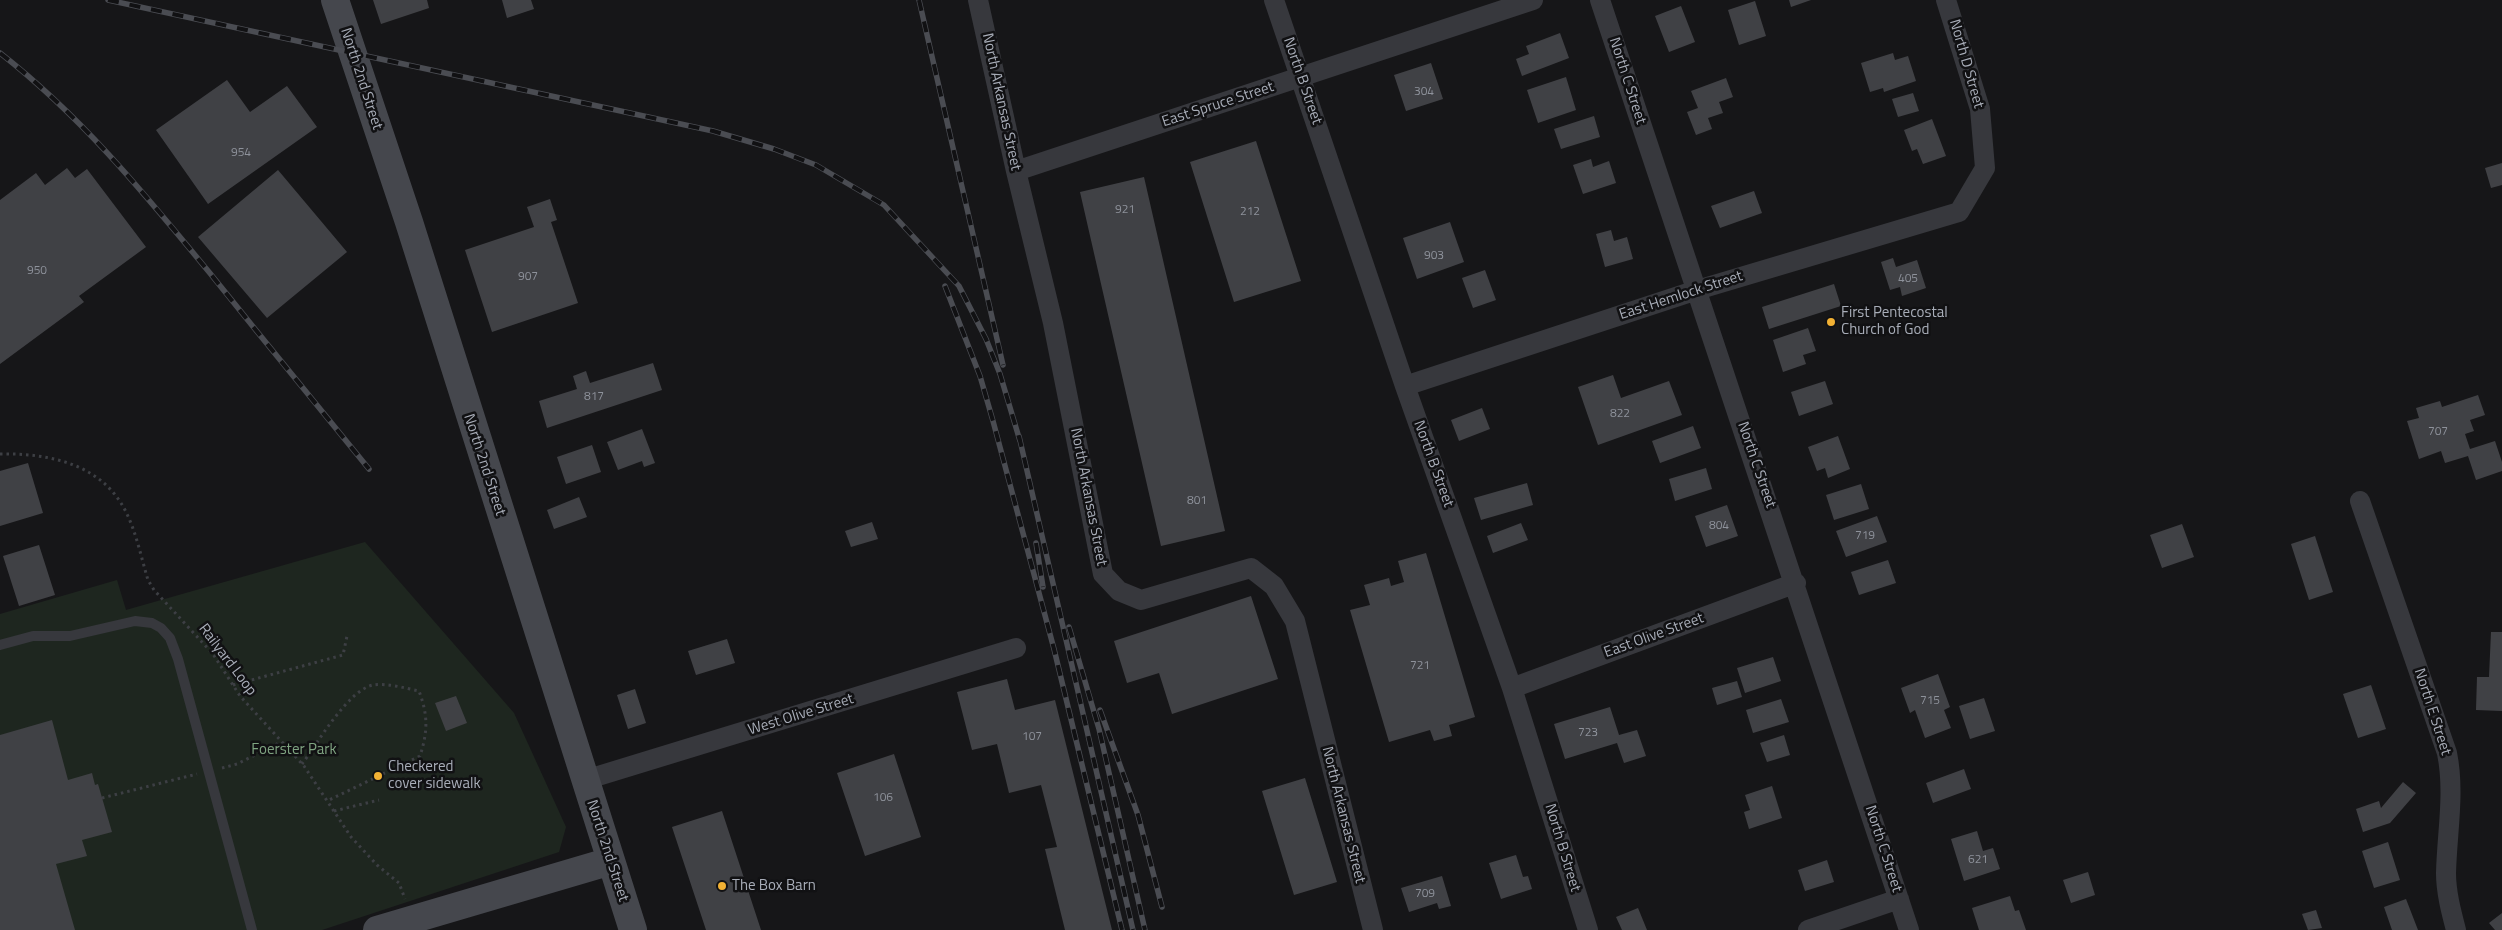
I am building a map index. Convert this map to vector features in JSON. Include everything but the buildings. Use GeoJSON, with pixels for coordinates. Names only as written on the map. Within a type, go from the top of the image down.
{"type":"FeatureCollection","features":[{"type":"Feature","properties":{"kind":"main road","name":"North 2nd Street"},"geometry":{"type":"LineString","coordinates":[[335,0],[409,222],[633,930]]}},
{"type":"Feature","properties":{"kind":"main road"},"geometry":{"type":"LineString","coordinates":[[378,930],[611,861]]}},
{"type":"Feature","properties":{"kind":"street","name":"North Arkansas Street"},"geometry":{"type":"LineString","coordinates":[[978,0],[1016,171],[1053,322],[1103,574],[1119,591],[1141,600],[1251,568],[1274,586],[1295,621],[1372,930]]}},
{"type":"Feature","properties":{"kind":"street","name":"North B Street"},"geometry":{"type":"LineString","coordinates":[[1274,0],[1405,386],[1512,688],[1588,930]]}},
{"type":"Feature","properties":{"kind":"street","name":"East Spruce Street"},"geometry":{"type":"LineString","coordinates":[[1016,171],[1533,0]]}},
{"type":"Feature","properties":{"kind":"street","name":"North C Street"},"geometry":{"type":"LineString","coordinates":[[1600,0],[1796,583],[1910,930]]}},
{"type":"Feature","properties":{"kind":"street","name":"North D Street"},"geometry":{"type":"LineString","coordinates":[[1946,0],[1980,110],[1985,168],[1959,212]]}},
{"type":"Feature","properties":{"kind":"street","name":"East Hemlock Street"},"geometry":{"type":"LineString","coordinates":[[1405,386],[1696,290],[1959,212]]}},
{"type":"Feature","properties":{"kind":"street","name":"North E Street"},"geometry":{"type":"LineString","coordinates":[[2360,502],[2447,752],[2452,777],[2446,874],[2448,902],[2456,930]]}},
{"type":"Feature","properties":{"kind":"street","name":"East Olive Street"},"geometry":{"type":"LineString","coordinates":[[1512,688],[1796,583]]}},
{"type":"Feature","properties":{"kind":"street","name":"West Olive Street"},"geometry":{"type":"LineString","coordinates":[[585,780],[1016,648]]}},
{"type":"Feature","properties":{"kind":"street"},"geometry":{"type":"LineString","coordinates":[[1808,930],[1899,899]]}},
{"type":"Feature","properties":{"kind":"lane"},"geometry":{"type":"LineString","coordinates":[[0,645],[33,636],[70,636],[135,621],[152,623],[170,638],[178,658],[252,930]]}},
{"type":"Feature","properties":{"kind":"path","name":"Railyard Loop"},"geometry":{"type":"LineString","coordinates":[[0,454],[41,456],[69,462],[96,476],[114,492],[126,512],[148,580],[212,654],[240,696],[302,764],[351,837],[376,865],[399,883],[405,900]]}},
{"type":"Feature","properties":{"kind":"path"},"geometry":{"type":"LineString","coordinates":[[233,685],[343,655],[347,636]]}},
{"type":"Feature","properties":{"kind":"path"},"geometry":{"type":"LineString","coordinates":[[302,764],[347,703],[360,691],[373,685],[419,691],[424,705],[427,734],[420,756],[327,801]]}},
{"type":"Feature","properties":{"kind":"path"},"geometry":{"type":"LineString","coordinates":[[102,798],[238,764],[281,742]]}},
{"type":"Feature","properties":{"kind":"path"},"geometry":{"type":"LineString","coordinates":[[334,810],[378,800]]}},
{"type":"Feature","properties":{"kind":"green space","name":"Foerster Park"},"geometry":{"type":"Polygon","coordinates":[[[365,542],[514,713],[566,827],[559,852],[322,930],[0,930],[0,614],[117,580],[126,610],[365,542]]]}},
{"type":"Feature","properties":{"kind":"railway"},"geometry":{"type":"LineString","coordinates":[[108,0],[713,131],[774,149],[816,165],[884,205],[959,286],[986,339],[1000,374],[1020,441]]}},
{"type":"Feature","properties":{"kind":"railway"},"geometry":{"type":"LineString","coordinates":[[919,0],[1003,365]]}},
{"type":"Feature","properties":{"kind":"railway"},"geometry":{"type":"LineString","coordinates":[[0,53],[85,129],[135,184],[369,469]]}},
{"type":"Feature","properties":{"kind":"railway"},"geometry":{"type":"LineString","coordinates":[[945,286],[980,376],[993,421],[1054,649],[1122,930]]}},
{"type":"Feature","properties":{"kind":"railway"},"geometry":{"type":"LineString","coordinates":[[1019,436],[1133,930]]}},
{"type":"Feature","properties":{"kind":"railway"},"geometry":{"type":"LineString","coordinates":[[1036,543],[1043,587]]}},
{"type":"Feature","properties":{"kind":"railway"},"geometry":{"type":"LineString","coordinates":[[1069,627],[1099,729],[1145,930]]}},
{"type":"Feature","properties":{"kind":"railway"},"geometry":{"type":"LineString","coordinates":[[1100,710],[1138,815],[1162,907]]}},
{"type":"Feature","properties":{"kind":"place","name":"First Pentecostal Church of God"},"geometry":{"type":"Point","coordinates":[1831,322]}},
{"type":"Feature","properties":{"kind":"place","name":"Checkered cover sidewalk"},"geometry":{"type":"Point","coordinates":[378,776]}},
{"type":"Feature","properties":{"kind":"place","name":"The Box Barn"},"geometry":{"type":"Point","coordinates":[722,886]}}]}
